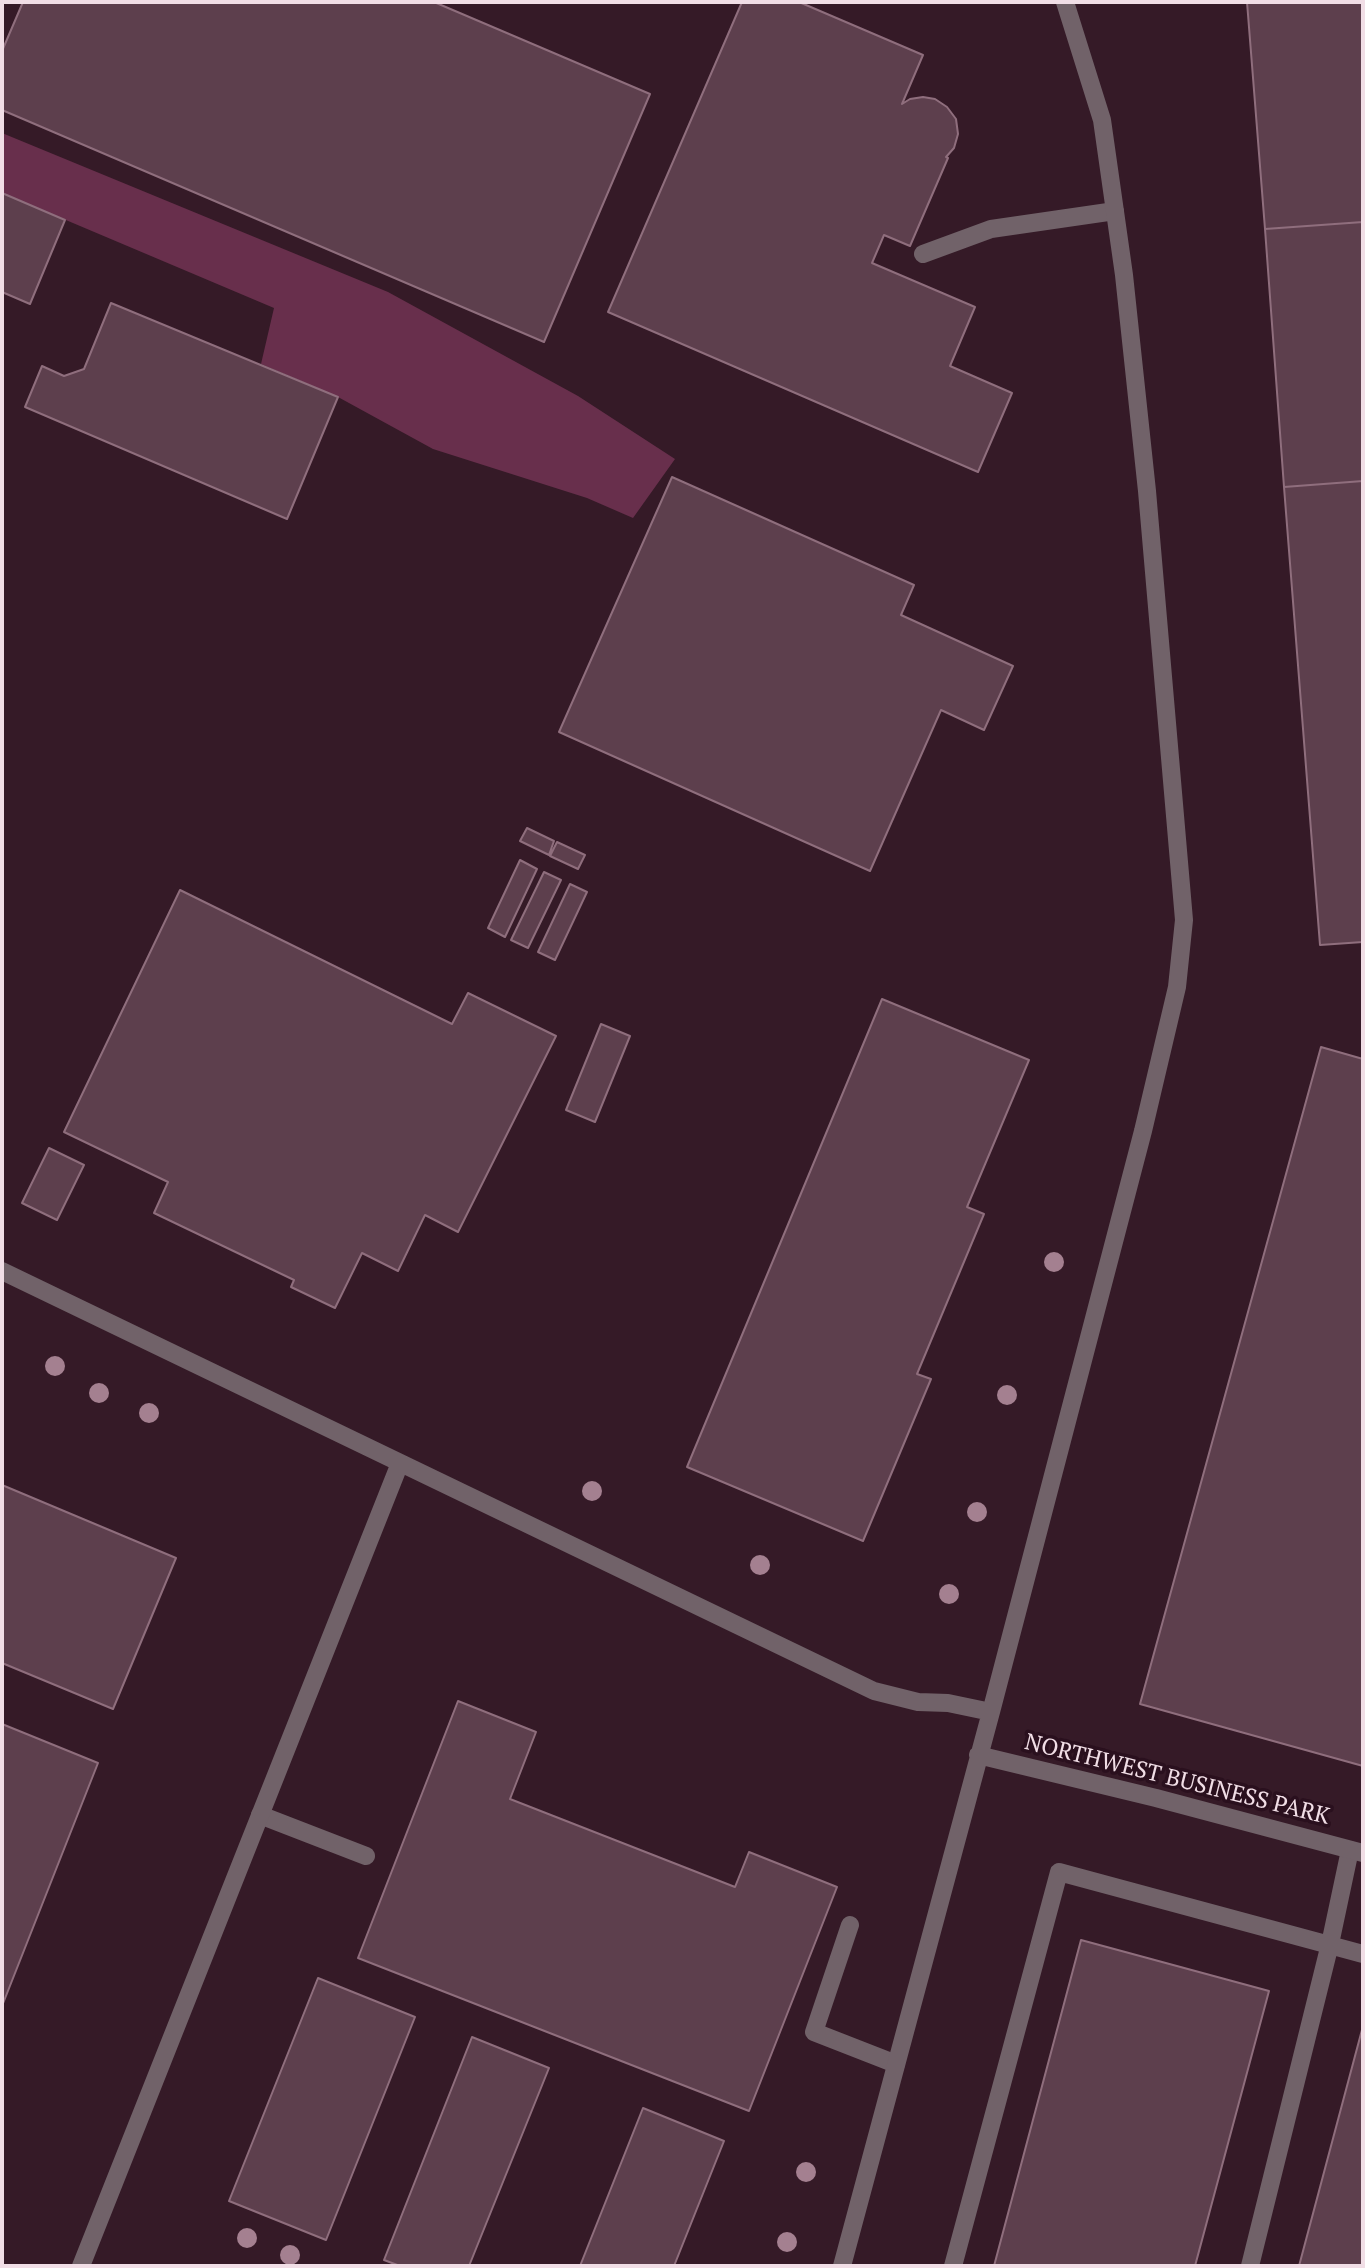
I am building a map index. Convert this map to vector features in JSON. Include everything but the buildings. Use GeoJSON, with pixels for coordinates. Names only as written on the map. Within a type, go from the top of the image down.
{"type":"FeatureCollection","features":[{"type":"Feature","properties":{"kind":"street"},"geometry":{"type":"LineString","coordinates":[[842,2266],[1143,1131],[1177,987],[1184,920],[1147,491],[1124,275],[1102,120],[1065,2]]}},
{"type":"Feature","properties":{"kind":"street"},"geometry":{"type":"LineString","coordinates":[[923,254],[991,229],[1115,211]]}},
{"type":"Feature","properties":{"kind":"street"},"geometry":{"type":"LineString","coordinates":[[2,1271],[874,1691],[918,1702],[948,1703],[991,1712]]}},
{"type":"Feature","properties":{"kind":"street"},"geometry":{"type":"LineString","coordinates":[[81,2266],[400,1463]]}},
{"type":"Feature","properties":{"kind":"street","name":"NORTHWEST BUSINESS PARK"},"geometry":{"type":"LineString","coordinates":[[978,1755],[1357,1851]]}},
{"type":"Feature","properties":{"kind":"street"},"geometry":{"type":"LineString","coordinates":[[260,1815],[366,1856]]}},
{"type":"Feature","properties":{"kind":"street"},"geometry":{"type":"LineString","coordinates":[[1250,2266],[1330,1944],[1357,1851]]}},
{"type":"Feature","properties":{"kind":"street"},"geometry":{"type":"LineString","coordinates":[[953,2266],[1059,1872],[1363,1954]]}},
{"type":"Feature","properties":{"kind":"street"},"geometry":{"type":"LineString","coordinates":[[850,1925],[814,2032],[896,2064]]}},
{"type":"Feature","properties":{"kind":"shaded area"},"geometry":{"type":"Polygon","coordinates":[[[2,133],[388,292],[578,396],[675,459],[633,518],[587,498],[433,449],[338,397],[261,364],[274,308],[2,193],[2,133]]]}}]}
